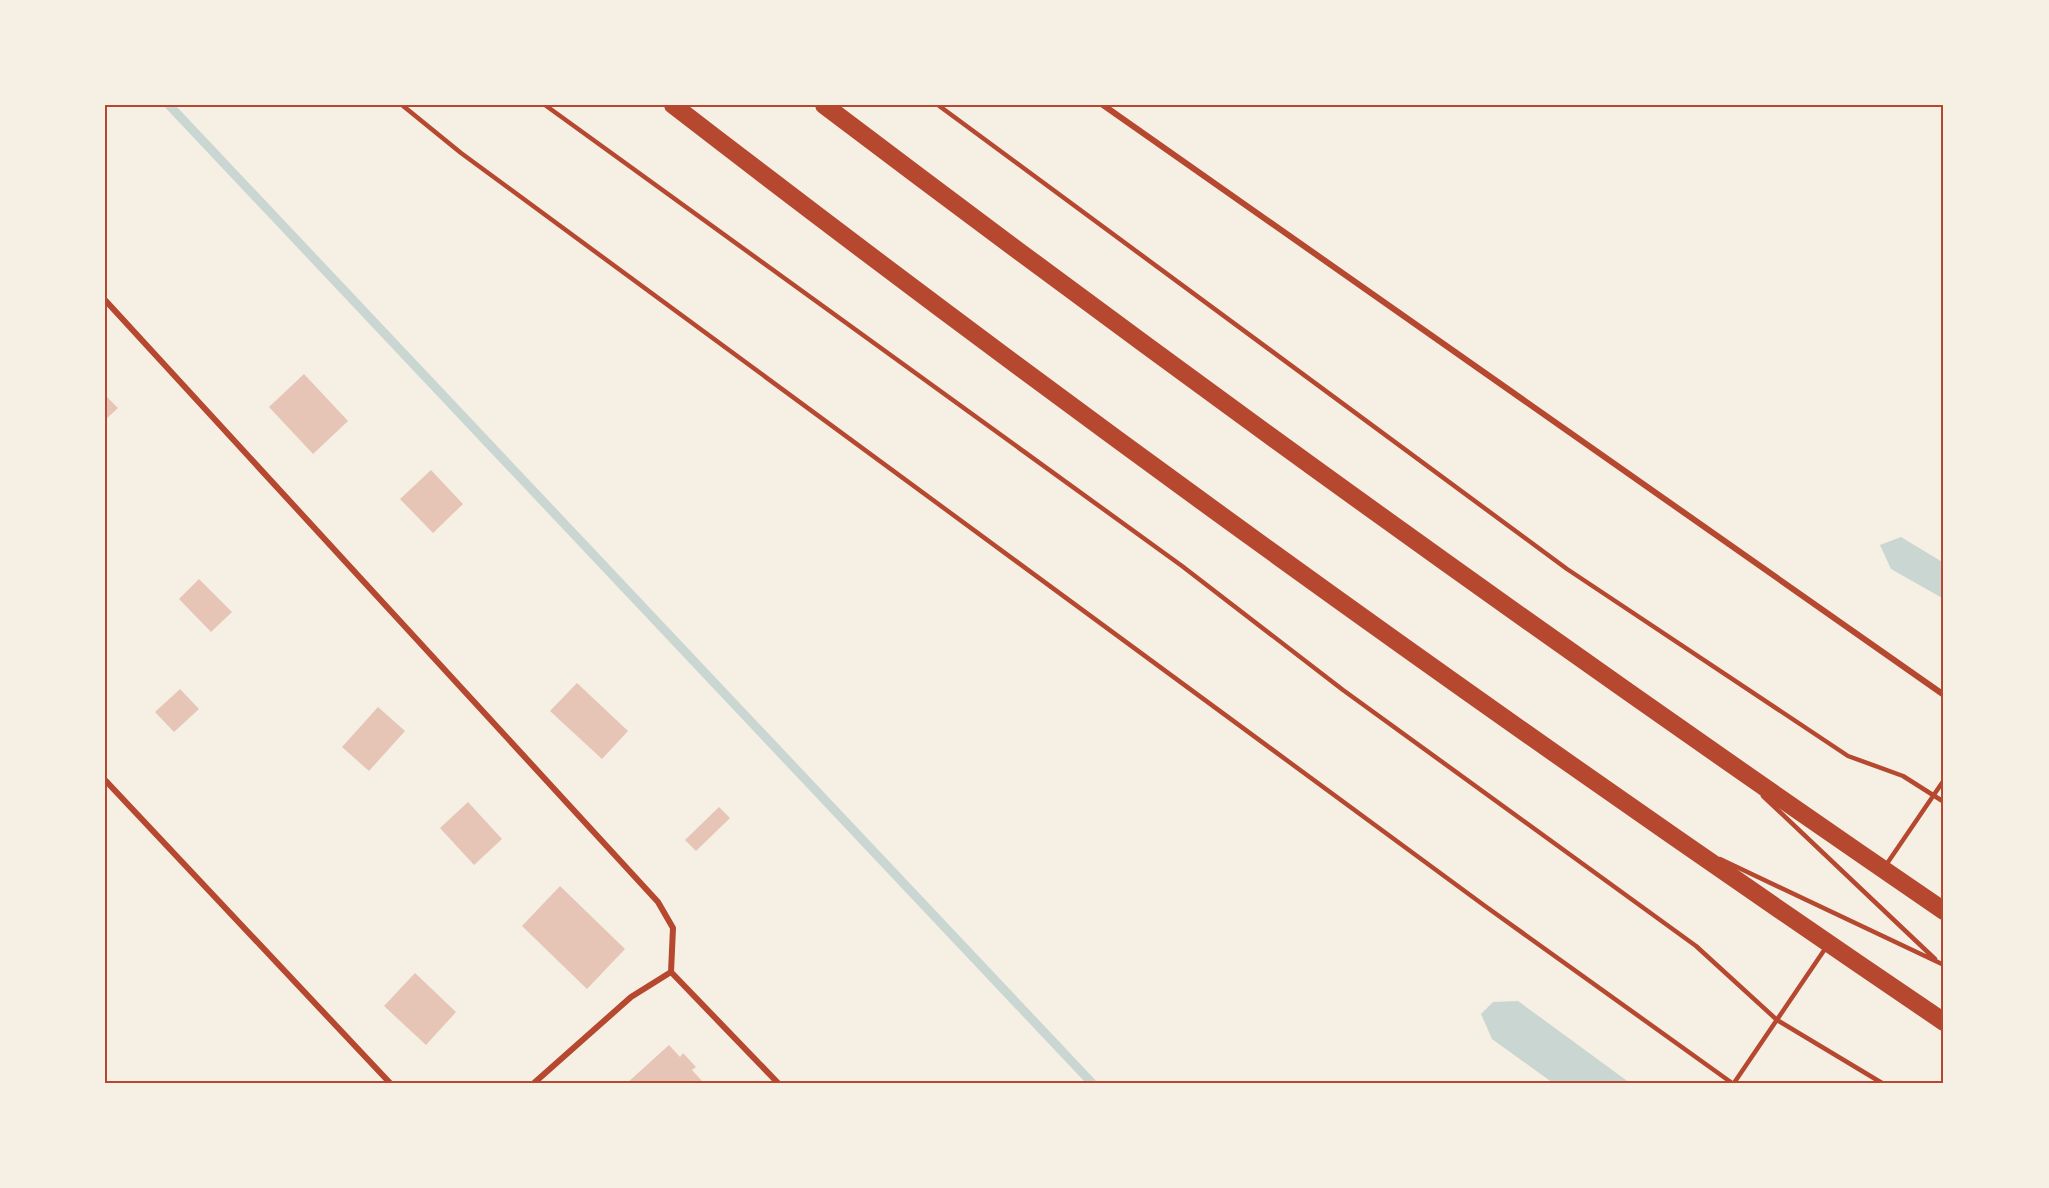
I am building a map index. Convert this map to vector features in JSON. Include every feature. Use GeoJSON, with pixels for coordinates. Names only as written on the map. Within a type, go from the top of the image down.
{"type":"FeatureCollection","features":[{"type":"Feature","properties":{"kind":"highway"},"geometry":{"type":"LineString","coordinates":[[673,105],[945,311],[1316,583],[1677,838],[1944,1022]]}},
{"type":"Feature","properties":{"kind":"highway"},"geometry":{"type":"LineString","coordinates":[[824,105],[1003,241],[1369,509],[1729,764],[1944,911]]}},
{"type":"Feature","properties":{"kind":"street"},"geometry":{"type":"LineString","coordinates":[[1103,105],[1944,695]]}},
{"type":"Feature","properties":{"kind":"street"},"geometry":{"type":"LineString","coordinates":[[105,300],[658,902],[673,928],[671,972],[778,1083]]}},
{"type":"Feature","properties":{"kind":"street"},"geometry":{"type":"LineString","coordinates":[[105,780],[390,1083]]}},
{"type":"Feature","properties":{"kind":"street"},"geometry":{"type":"LineString","coordinates":[[534,1083],[631,997],[671,972]]}},
{"type":"Feature","properties":{"kind":"lane"},"geometry":{"type":"LineString","coordinates":[[402,105],[461,153],[1475,899],[1733,1083],[1829,944]]}},
{"type":"Feature","properties":{"kind":"lane"},"geometry":{"type":"LineString","coordinates":[[545,105],[1182,566],[1343,690],[1696,946],[1777,1020],[1882,1083]]}},
{"type":"Feature","properties":{"kind":"lane"},"geometry":{"type":"LineString","coordinates":[[938,105],[1567,569],[1848,756],[1903,776],[1935,794],[1944,802]]}},
{"type":"Feature","properties":{"kind":"lane"},"geometry":{"type":"LineString","coordinates":[[1729,764],[1943,965]]}},
{"type":"Feature","properties":{"kind":"lane"},"geometry":{"type":"LineString","coordinates":[[1883,869],[1944,780]]}},
{"type":"Feature","properties":{"kind":"lane"},"geometry":{"type":"LineString","coordinates":[[1677,838],[1943,965]]}},
{"type":"Feature","properties":{"kind":"shaded area"},"geometry":{"type":"Polygon","coordinates":[[[1901,537],[1944,563],[1944,599],[1891,569],[1880,545],[1901,537]]]}},
{"type":"Feature","properties":{"kind":"shaded area"},"geometry":{"type":"Polygon","coordinates":[[[1518,1001],[1630,1083],[1553,1083],[1492,1039],[1481,1014],[1493,1002],[1518,1001]]]}},
{"type":"Feature","properties":{"kind":"building"},"geometry":{"type":"Polygon","coordinates":[[[304,374],[348,421],[313,454],[269,407],[304,374]]]}},
{"type":"Feature","properties":{"kind":"building"},"geometry":{"type":"Polygon","coordinates":[[[105,395],[118,408],[105,420],[105,395]]]}},
{"type":"Feature","properties":{"kind":"building"},"geometry":{"type":"Polygon","coordinates":[[[431,470],[463,504],[433,533],[400,499],[431,470]]]}},
{"type":"Feature","properties":{"kind":"building"},"geometry":{"type":"Polygon","coordinates":[[[199,579],[232,612],[211,632],[179,599],[199,579]]]}},
{"type":"Feature","properties":{"kind":"building"},"geometry":{"type":"Polygon","coordinates":[[[577,683],[628,731],[602,759],[550,711],[577,683]]]}},
{"type":"Feature","properties":{"kind":"building"},"geometry":{"type":"Polygon","coordinates":[[[180,689],[199,709],[174,732],[155,712],[180,689]]]}},
{"type":"Feature","properties":{"kind":"building"},"geometry":{"type":"Polygon","coordinates":[[[378,707],[405,731],[369,771],[342,747],[378,707]]]}},
{"type":"Feature","properties":{"kind":"building"},"geometry":{"type":"Polygon","coordinates":[[[468,802],[502,839],[474,865],[440,828],[468,802]]]}},
{"type":"Feature","properties":{"kind":"building"},"geometry":{"type":"Polygon","coordinates":[[[719,807],[730,818],[696,851],[685,840],[719,807]]]}},
{"type":"Feature","properties":{"kind":"building"},"geometry":{"type":"Polygon","coordinates":[[[560,886],[625,949],[587,989],[522,926],[560,886]]]}},
{"type":"Feature","properties":{"kind":"building"},"geometry":{"type":"Polygon","coordinates":[[[415,973],[456,1012],[426,1045],[384,1006],[415,973]]]}},
{"type":"Feature","properties":{"kind":"building"},"geometry":{"type":"Polygon","coordinates":[[[669,1045],[680,1057],[683,1053],[696,1067],[692,1070],[702,1081],[700,1083],[627,1083],[669,1045]]]}},
{"type":"Feature","properties":{"kind":"waterway"},"geometry":{"type":"LineString","coordinates":[[169,105],[1092,1083]]}}]}
